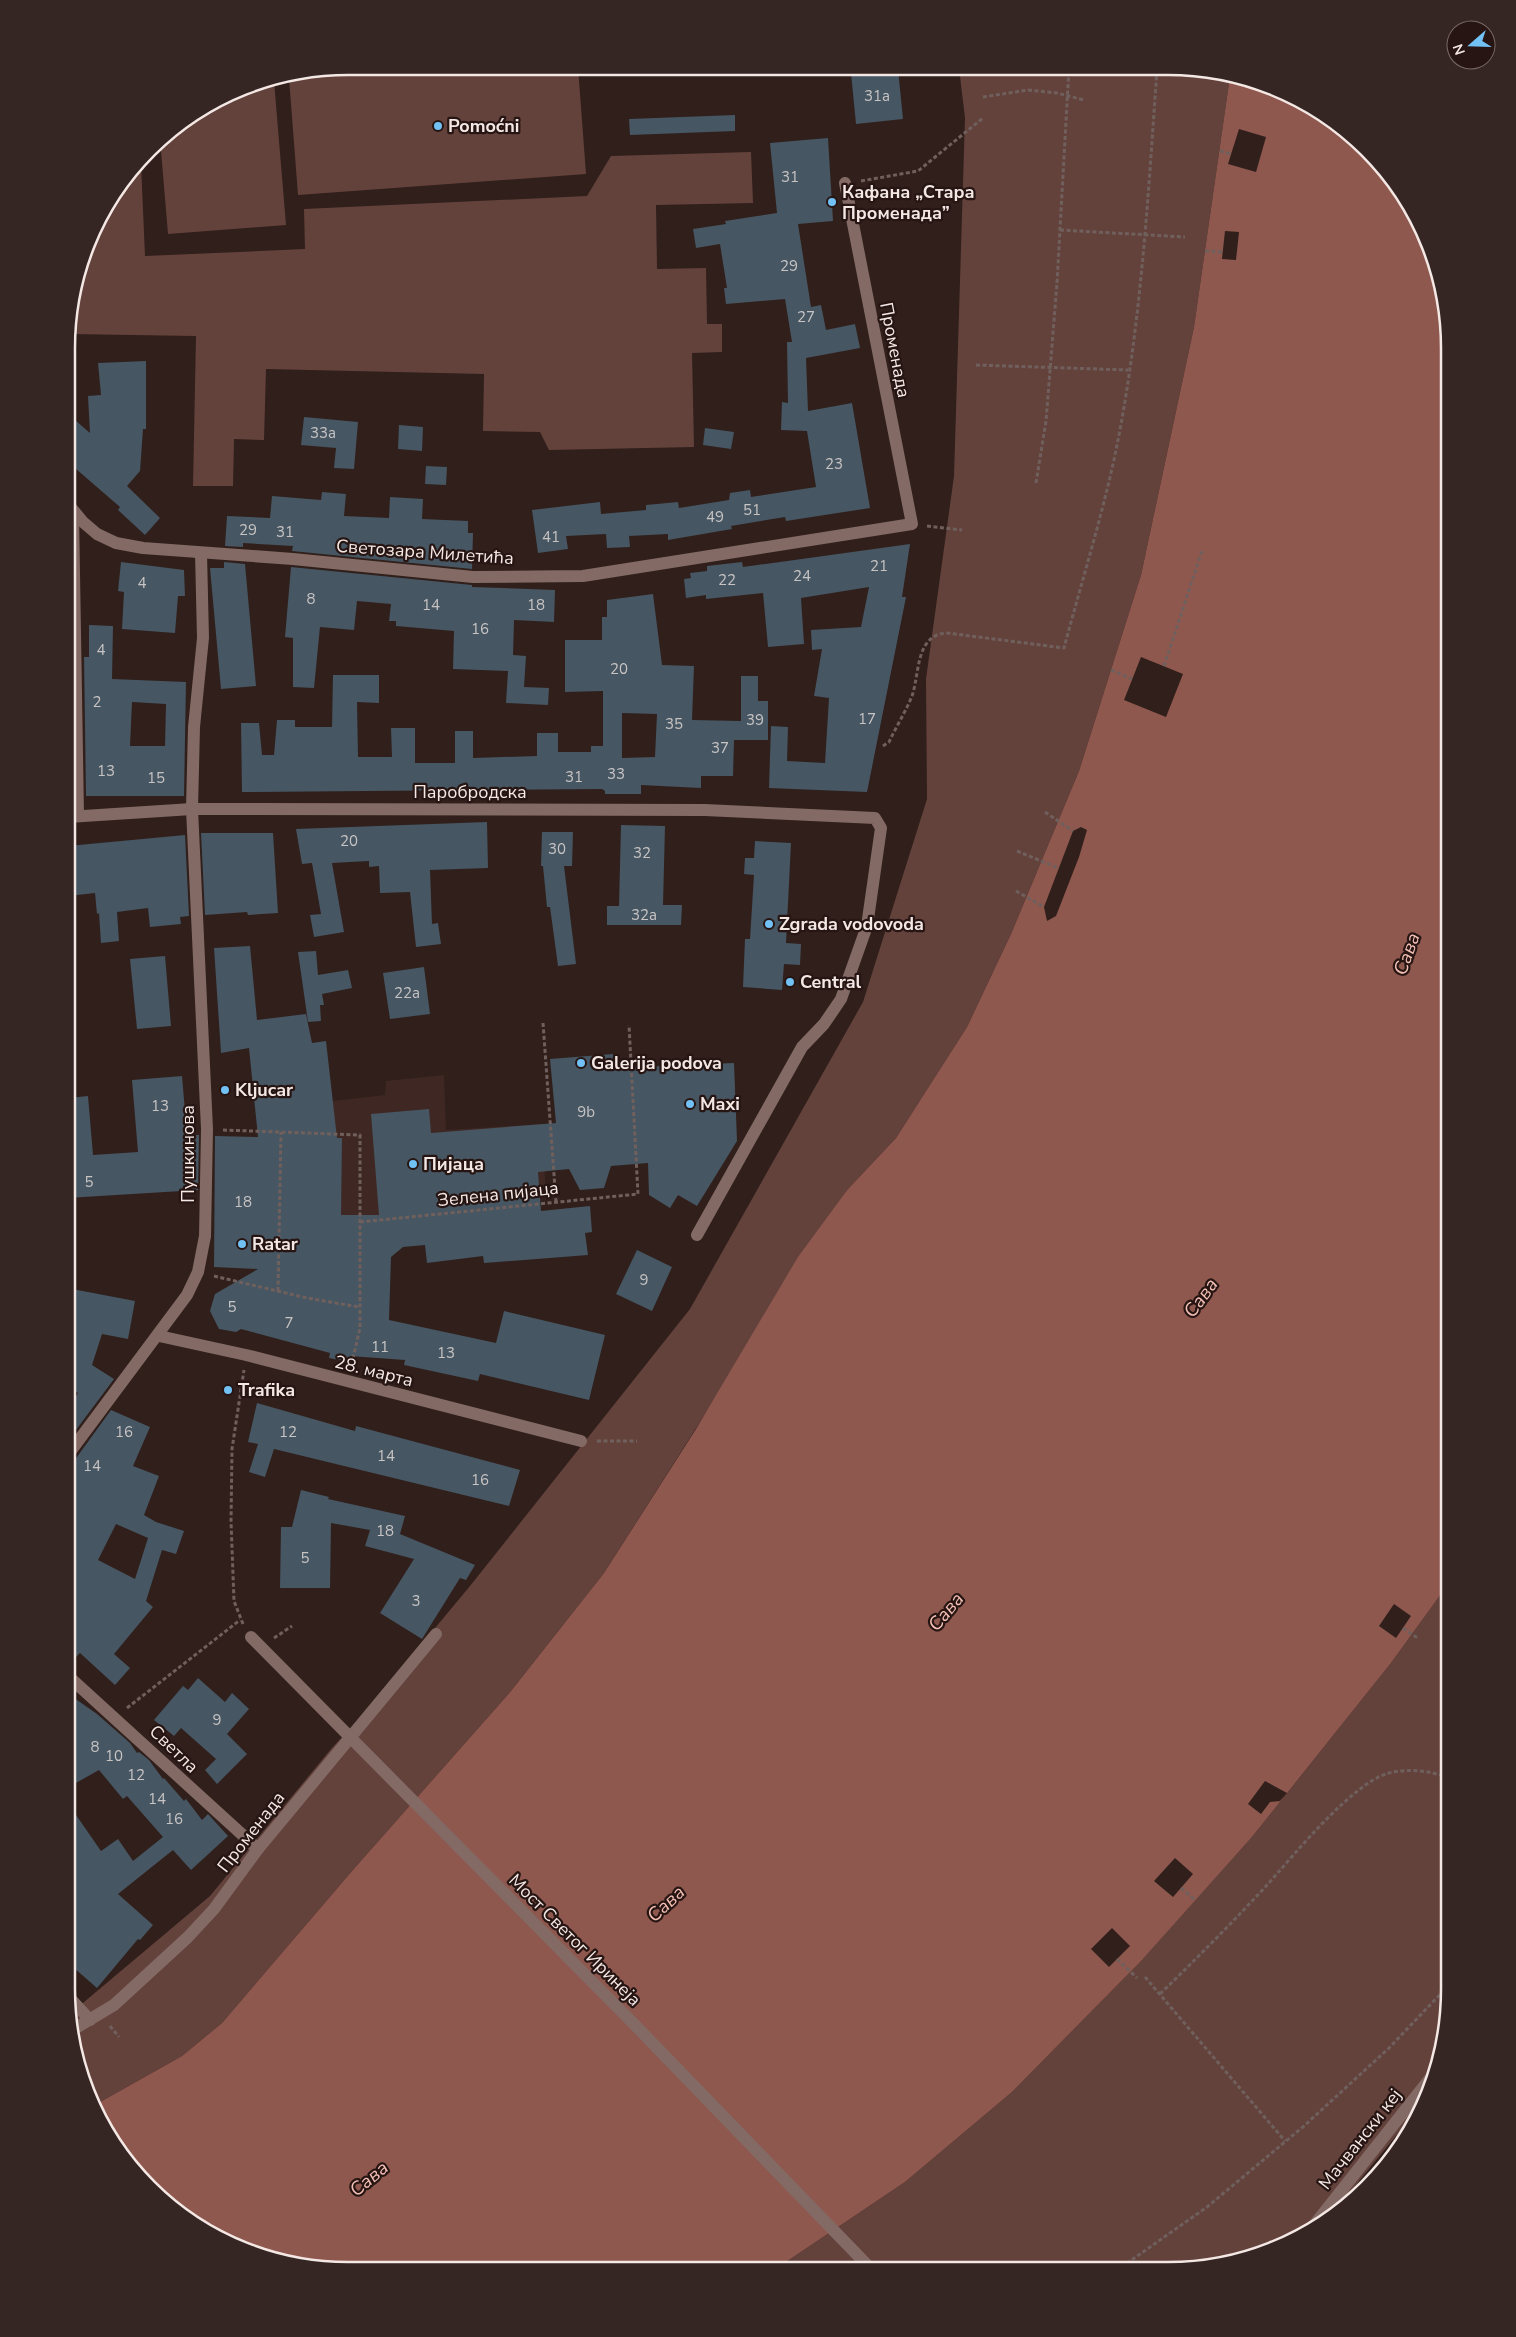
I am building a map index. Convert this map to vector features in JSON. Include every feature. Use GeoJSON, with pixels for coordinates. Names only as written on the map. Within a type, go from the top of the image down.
{"type":"FeatureCollection","features":[{"type":"Feature","properties":{"kind":"street","name":"Променада"},"geometry":{"type":"LineString","coordinates":[[845,183],[912,524]]}},
{"type":"Feature","properties":{"kind":"street","name":"Светозара Милетића"},"geometry":{"type":"LineString","coordinates":[[75,512],[97,534],[116,543],[143,548],[293,559],[473,577],[582,576],[912,524]]}},
{"type":"Feature","properties":{"kind":"street","name":"Пушкинова"},"geometry":{"type":"LineString","coordinates":[[75,1446],[159,1336],[187,1295],[198,1272],[205,1236],[207,1129],[192,809],[194,727],[203,638],[201,553]]}},
{"type":"Feature","properties":{"kind":"street","name":"Паробродска"},"geometry":{"type":"LineString","coordinates":[[75,816],[192,809],[705,810],[871,817],[878,821],[881,828],[867,926],[840,999],[824,1024],[802,1047],[697,1235]]}},
{"type":"Feature","properties":{"kind":"street","name":"28. марта"},"geometry":{"type":"LineString","coordinates":[[159,1336],[246,1355],[581,1441]]}},
{"type":"Feature","properties":{"kind":"street","name":"Променада"},"geometry":{"type":"LineString","coordinates":[[78,2027],[114,2005],[188,1937],[214,1910],[258,1849],[436,1634]]}},
{"type":"Feature","properties":{"kind":"street","name":"Мост Светог Иринеја"},"geometry":{"type":"LineString","coordinates":[[251,1637],[633,2023],[864,2262]]}},
{"type":"Feature","properties":{"kind":"street","name":"Светла"},"geometry":{"type":"LineString","coordinates":[[75,1682],[258,1849]]}},
{"type":"Feature","properties":{"kind":"street"},"geometry":{"type":"LineString","coordinates":[[76,2005],[90,2020]]}},
{"type":"Feature","properties":{"kind":"street","name":"Мачвански кеј"},"geometry":{"type":"LineString","coordinates":[[1323,2214],[1422,2089]]}},
{"type":"Feature","properties":{"kind":"path"},"geometry":{"type":"LineString","coordinates":[[1036,483],[1046,421],[1060,230],[1068,75]]}},
{"type":"Feature","properties":{"kind":"path"},"geometry":{"type":"LineString","coordinates":[[883,746],[889,742],[912,696],[922,650],[928,640],[939,634],[947,633],[1064,648],[1114,455],[1128,370],[1144,235],[1157,75]]}},
{"type":"Feature","properties":{"kind":"path"},"geometry":{"type":"LineString","coordinates":[[983,97],[1028,90],[1084,100]]}},
{"type":"Feature","properties":{"kind":"path"},"geometry":{"type":"LineString","coordinates":[[845,183],[918,171],[983,118]]}},
{"type":"Feature","properties":{"kind":"path"},"geometry":{"type":"LineString","coordinates":[[1220,151],[1231,154]]}},
{"type":"Feature","properties":{"kind":"path"},"geometry":{"type":"LineString","coordinates":[[1060,230],[1185,238]]}},
{"type":"Feature","properties":{"kind":"path"},"geometry":{"type":"LineString","coordinates":[[1205,251],[1223,252]]}},
{"type":"Feature","properties":{"kind":"path"},"geometry":{"type":"LineString","coordinates":[[976,365],[1128,370]]}},
{"type":"Feature","properties":{"kind":"path"},"geometry":{"type":"LineString","coordinates":[[912,524],[962,530]]}},
{"type":"Feature","properties":{"kind":"path"},"geometry":{"type":"LineString","coordinates":[[1164,666],[1202,552]]}},
{"type":"Feature","properties":{"kind":"path"},"geometry":{"type":"LineString","coordinates":[[1111,670],[1132,679]]}},
{"type":"Feature","properties":{"kind":"path"},"geometry":{"type":"LineString","coordinates":[[1046,812],[1073,831]]}},
{"type":"Feature","properties":{"kind":"path"},"geometry":{"type":"LineString","coordinates":[[1017,851],[1058,868]]}},
{"type":"Feature","properties":{"kind":"path"},"geometry":{"type":"LineString","coordinates":[[1016,890],[1044,907]]}},
{"type":"Feature","properties":{"kind":"path"},"geometry":{"type":"LineString","coordinates":[[543,1023],[556,1202]]}},
{"type":"Feature","properties":{"kind":"path","name":"Зелена пијаца"},"geometry":{"type":"LineString","coordinates":[[360,1222],[638,1194],[629,1025]]}},
{"type":"Feature","properties":{"kind":"path"},"geometry":{"type":"LineString","coordinates":[[207,1129],[360,1135],[360,1328],[348,1382]]}},
{"type":"Feature","properties":{"kind":"path"},"geometry":{"type":"LineString","coordinates":[[278,1291],[281,1132]]}},
{"type":"Feature","properties":{"kind":"path"},"geometry":{"type":"LineString","coordinates":[[198,1272],[359,1308]]}},
{"type":"Feature","properties":{"kind":"path"},"geometry":{"type":"LineString","coordinates":[[246,1355],[232,1448],[231,1521],[234,1601],[240,1620],[251,1637]]}},
{"type":"Feature","properties":{"kind":"path"},"geometry":{"type":"LineString","coordinates":[[581,1441],[637,1441]]}},
{"type":"Feature","properties":{"kind":"path"},"geometry":{"type":"LineString","coordinates":[[130,1707],[240,1620]]}},
{"type":"Feature","properties":{"kind":"path"},"geometry":{"type":"LineString","coordinates":[[1403,1628],[1419,1639]]}},
{"type":"Feature","properties":{"kind":"path"},"geometry":{"type":"LineString","coordinates":[[1160,1994],[1267,1885],[1302,1845],[1364,1785],[1389,1773],[1419,1771],[1441,1776]]}},
{"type":"Feature","properties":{"kind":"path"},"geometry":{"type":"LineString","coordinates":[[1181,1888],[1195,1900]]}},
{"type":"Feature","properties":{"kind":"path"},"geometry":{"type":"LineString","coordinates":[[1117,1959],[1137,1978]]}},
{"type":"Feature","properties":{"kind":"path"},"geometry":{"type":"LineString","coordinates":[[1145,1977],[1285,2141]]}},
{"type":"Feature","properties":{"kind":"path"},"geometry":{"type":"LineString","coordinates":[[1129,2262],[1207,2207],[1285,2141],[1389,2048],[1441,1994]]}},
{"type":"Feature","properties":{"kind":"path"},"geometry":{"type":"LineString","coordinates":[[110,2026],[119,2038]]}},
{"type":"Feature","properties":{"kind":"shaded area","name":"Pomoćni"},"geometry":{"type":"Polygon","coordinates":[[[348,75],[579,75],[586,174],[298,195],[289,81],[313,77],[348,75]]]}},
{"type":"Feature","properties":{"kind":"shaded area"},"geometry":{"type":"Polygon","coordinates":[[[960,75],[1168,75],[1203,77],[1229,82],[1194,327],[1141,575],[1079,771],[1011,934],[967,1027],[896,1138],[848,1189],[604,1573],[511,1691],[352,1871],[222,2023],[182,2056],[100,2102],[84,2060],[76,2009],[210,1896],[331,1749],[366,1711],[470,1586],[690,1309],[863,1002],[927,799],[926,679],[954,476],[965,118],[960,75]]]}},
{"type":"Feature","properties":{"kind":"shaded area"},"geometry":{"type":"Polygon","coordinates":[[[274,85],[286,225],[168,234],[161,150],[196,121],[227,103],[274,85]]]}},
{"type":"Feature","properties":{"kind":"shaded area"},"geometry":{"type":"Polygon","coordinates":[[[751,152],[753,203],[656,205],[657,269],[706,268],[707,324],[722,324],[722,352],[692,353],[694,447],[549,450],[540,432],[483,431],[484,374],[266,369],[264,440],[234,439],[233,486],[193,486],[196,336],[76,334],[80,295],[89,260],[103,227],[121,196],[141,170],[145,256],[305,249],[304,209],[587,196],[611,156],[751,152]]]}},
{"type":"Feature","properties":{"kind":"shaded area","name":"Пијаца"},"geometry":{"type":"Polygon","coordinates":[[[444,1075],[446,1130],[542,1124],[546,1197],[360,1217],[359,1298],[267,1119],[332,1101],[385,1095],[386,1081],[444,1075]]]}},
{"type":"Feature","properties":{"kind":"shaded area"},"geometry":{"type":"Polygon","coordinates":[[[1441,1594],[1441,1989],[1439,2024],[1427,2077],[1413,2110],[1402,2128],[1350,2193],[1320,2216],[1289,2234],[1256,2248],[1203,2260],[1168,2262],[786,2262],[905,2182],[1012,2092],[1130,1972],[1252,1837],[1391,1663],[1441,1594]]]}},
{"type":"Feature","properties":{"kind":"water","name":"Сава"},"geometry":{"type":"Polygon","coordinates":[[[1229,82],[1256,89],[1289,103],[1320,121],[1348,143],[1373,168],[1395,196],[1413,227],[1427,260],[1439,313],[1441,348],[1441,1594],[1391,1663],[1252,1837],[1140,1962],[1012,2092],[905,2182],[786,2262],[348,2262],[313,2260],[277,2253],[227,2234],[182,2206],[155,2182],[121,2141],[100,2102],[182,2056],[222,2023],[352,1871],[511,1691],[604,1573],[696,1429],[798,1257],[848,1189],[896,1138],[967,1027],[1011,934],[1079,771],[1141,575],[1194,327],[1229,82]]]}},
{"type":"Feature","properties":{"kind":"pier"},"geometry":{"type":"Polygon","coordinates":[[[1239,129],[1266,137],[1256,172],[1228,164],[1239,129]]]}},
{"type":"Feature","properties":{"kind":"pier"},"geometry":{"type":"Polygon","coordinates":[[[1225,231],[1239,232],[1236,260],[1222,259],[1225,231]]]}},
{"type":"Feature","properties":{"kind":"pier"},"geometry":{"type":"Polygon","coordinates":[[[1141,657],[1183,674],[1166,717],[1124,700],[1141,657]]]}},
{"type":"Feature","properties":{"kind":"pier"},"geometry":{"type":"Polygon","coordinates":[[[1081,827],[1087,830],[1079,857],[1056,916],[1047,921],[1044,907],[1073,831],[1081,827]]]}},
{"type":"Feature","properties":{"kind":"pier"},"geometry":{"type":"Polygon","coordinates":[[[1394,1604],[1411,1616],[1396,1638],[1379,1626],[1394,1604]]]}},
{"type":"Feature","properties":{"kind":"pier"},"geometry":{"type":"Polygon","coordinates":[[[1265,1781],[1287,1793],[1280,1801],[1270,1802],[1261,1814],[1248,1804],[1265,1781]]]}},
{"type":"Feature","properties":{"kind":"pier"},"geometry":{"type":"Polygon","coordinates":[[[1175,1858],[1193,1874],[1173,1897],[1154,1881],[1175,1858]]]}},
{"type":"Feature","properties":{"kind":"pier"},"geometry":{"type":"Polygon","coordinates":[[[1112,1928],[1130,1946],[1109,1967],[1091,1949],[1112,1928]]]}},
{"type":"Feature","properties":{"kind":"building"},"geometry":{"type":"Polygon","coordinates":[[[851,75],[899,75],[903,119],[856,124],[851,75]]]}},
{"type":"Feature","properties":{"kind":"building"},"geometry":{"type":"Polygon","coordinates":[[[735,115],[735,131],[630,135],[629,119],[735,115]]]}},
{"type":"Feature","properties":{"kind":"building"},"geometry":{"type":"Polygon","coordinates":[[[828,138],[833,221],[798,224],[811,307],[821,305],[826,330],[855,324],[860,348],[806,358],[808,411],[852,403],[870,508],[786,521],[785,517],[731,526],[732,529],[668,540],[668,534],[629,536],[630,547],[607,548],[606,534],[566,536],[568,549],[538,553],[532,510],[600,502],[601,514],[646,510],[646,505],[678,502],[679,508],[729,500],[730,493],[750,490],[751,497],[816,487],[807,431],[781,430],[782,402],[788,403],[787,342],[792,342],[785,299],[726,304],[724,288],[727,288],[720,244],[696,248],[693,229],[726,224],[725,221],[777,213],[770,143],[828,138]]]}},
{"type":"Feature","properties":{"kind":"building"},"geometry":{"type":"Polygon","coordinates":[[[146,361],[146,429],[143,429],[140,471],[127,486],[160,518],[145,535],[118,510],[120,507],[75,468],[75,420],[90,433],[88,396],[101,395],[98,363],[146,361]]]}},
{"type":"Feature","properties":{"kind":"building"},"geometry":{"type":"Polygon","coordinates":[[[304,417],[358,422],[354,469],[334,468],[336,448],[301,445],[304,417]]]}},
{"type":"Feature","properties":{"kind":"building"},"geometry":{"type":"Polygon","coordinates":[[[399,425],[423,427],[422,451],[398,449],[399,425]]]}},
{"type":"Feature","properties":{"kind":"building"},"geometry":{"type":"Polygon","coordinates":[[[705,428],[734,432],[731,449],[703,445],[705,428]]]}},
{"type":"Feature","properties":{"kind":"building"},"geometry":{"type":"Polygon","coordinates":[[[426,466],[447,467],[446,485],[425,484],[426,466]]]}},
{"type":"Feature","properties":{"kind":"building"},"geometry":{"type":"Polygon","coordinates":[[[322,492],[346,494],[344,516],[389,518],[390,497],[423,499],[422,519],[468,521],[468,533],[473,533],[472,569],[292,551],[293,546],[243,543],[243,547],[225,546],[227,516],[270,518],[272,496],[321,500],[322,492]]]}},
{"type":"Feature","properties":{"kind":"building"},"geometry":{"type":"Polygon","coordinates":[[[910,544],[902,597],[906,597],[867,792],[769,788],[771,726],[788,727],[787,761],[825,763],[829,698],[814,696],[822,649],[812,650],[811,630],[861,627],[869,587],[801,598],[804,644],[768,647],[763,593],[706,599],[706,595],[686,598],[684,579],[691,578],[690,573],[707,571],[707,566],[742,562],[743,567],[910,544]]]}},
{"type":"Feature","properties":{"kind":"building"},"geometry":{"type":"Polygon","coordinates":[[[121,562],[184,570],[185,596],[178,596],[175,633],[122,629],[124,592],[118,591],[121,562]]]}},
{"type":"Feature","properties":{"kind":"building"},"geometry":{"type":"Polygon","coordinates":[[[224,562],[245,564],[256,686],[221,689],[210,568],[224,568],[224,562]]]}},
{"type":"Feature","properties":{"kind":"building"},"geometry":{"type":"Polygon","coordinates":[[[291,567],[472,585],[472,587],[555,590],[554,622],[514,620],[513,655],[526,656],[524,687],[549,688],[548,705],[506,703],[508,671],[453,669],[454,631],[396,626],[396,621],[389,621],[391,604],[357,601],[354,630],[320,627],[314,688],[293,687],[293,638],[285,637],[291,567]]]}},
{"type":"Feature","properties":{"kind":"building"},"geometry":{"type":"Polygon","coordinates":[[[653,594],[662,665],[694,666],[692,720],[741,721],[741,676],[758,676],[758,701],[768,701],[768,740],[734,740],[733,776],[701,776],[701,788],[641,785],[641,794],[605,794],[605,791],[602,789],[242,792],[241,723],[259,723],[262,755],[274,755],[277,720],[295,720],[295,727],[332,727],[333,675],[379,675],[379,703],[357,702],[358,757],[392,757],[391,728],[415,728],[415,763],[455,763],[455,731],[473,731],[473,758],[537,756],[537,733],[558,733],[558,752],[591,752],[591,746],[603,746],[603,691],[565,692],[565,640],[602,640],[602,617],[607,617],[607,600],[653,594]],[[622,713],[622,758],[655,757],[657,714],[622,713]]]}},
{"type":"Feature","properties":{"kind":"building"},"geometry":{"type":"Polygon","coordinates":[[[89,625],[113,626],[112,679],[186,682],[184,796],[86,796],[84,657],[89,657],[89,625]],[[132,702],[130,746],[165,746],[166,704],[132,702]]]}},
{"type":"Feature","properties":{"kind":"building"},"geometry":{"type":"Polygon","coordinates":[[[487,822],[488,868],[430,870],[432,924],[438,923],[441,944],[416,947],[410,892],[380,893],[379,866],[369,867],[369,861],[332,863],[344,932],[314,937],[310,915],[321,914],[312,863],[302,864],[296,829],[487,822]]]}},
{"type":"Feature","properties":{"kind":"building"},"geometry":{"type":"Polygon","coordinates":[[[621,825],[665,826],[663,905],[682,905],[681,925],[607,925],[607,906],[619,906],[621,825]]]}},
{"type":"Feature","properties":{"kind":"building"},"geometry":{"type":"Polygon","coordinates":[[[542,832],[573,832],[572,866],[564,866],[576,964],[558,966],[550,907],[547,907],[543,866],[541,866],[542,832]]]}},
{"type":"Feature","properties":{"kind":"building"},"geometry":{"type":"Polygon","coordinates":[[[201,833],[273,833],[278,913],[248,915],[247,912],[205,915],[201,833]]]}},
{"type":"Feature","properties":{"kind":"building"},"geometry":{"type":"Polygon","coordinates":[[[185,835],[189,916],[180,917],[181,924],[150,927],[148,908],[117,912],[119,941],[101,943],[99,913],[97,914],[95,893],[75,895],[75,845],[185,835]]]}},
{"type":"Feature","properties":{"kind":"building","name":"Zgrada vodovoda"},"geometry":{"type":"Polygon","coordinates":[[[755,841],[791,843],[786,943],[801,944],[800,965],[784,964],[782,990],[743,987],[745,939],[750,939],[754,875],[744,874],[745,858],[754,858],[755,841]]]}},
{"type":"Feature","properties":{"kind":"building"},"geometry":{"type":"Polygon","coordinates":[[[250,946],[257,1020],[306,1014],[312,1043],[326,1041],[337,1138],[342,1138],[341,1215],[379,1215],[371,1114],[429,1109],[431,1133],[556,1123],[550,1059],[613,1054],[614,1068],[734,1063],[737,1141],[697,1206],[678,1195],[670,1208],[649,1195],[648,1163],[611,1166],[604,1188],[580,1190],[569,1169],[538,1172],[541,1211],[590,1206],[592,1232],[585,1233],[588,1255],[484,1263],[483,1256],[427,1263],[425,1245],[403,1247],[391,1257],[389,1320],[496,1343],[504,1311],[605,1335],[589,1400],[480,1374],[478,1381],[404,1365],[405,1360],[350,1356],[349,1362],[329,1358],[330,1353],[241,1329],[236,1332],[219,1329],[210,1311],[215,1294],[258,1269],[214,1267],[215,1136],[258,1137],[249,1048],[221,1053],[214,948],[250,946]]]}},
{"type":"Feature","properties":{"kind":"building"},"geometry":{"type":"Polygon","coordinates":[[[316,951],[318,975],[348,970],[352,988],[322,994],[324,1005],[320,1005],[321,1021],[308,1022],[298,952],[316,951]]]}},
{"type":"Feature","properties":{"kind":"building"},"geometry":{"type":"Polygon","coordinates":[[[165,956],[171,1026],[137,1029],[130,959],[165,956]]]}},
{"type":"Feature","properties":{"kind":"building"},"geometry":{"type":"Polygon","coordinates":[[[424,967],[430,1014],[390,1019],[383,973],[424,967]]]}},
{"type":"Feature","properties":{"kind":"building"},"geometry":{"type":"Polygon","coordinates":[[[182,1076],[187,1135],[199,1135],[198,1190],[75,1198],[75,1097],[88,1096],[93,1155],[138,1152],[132,1080],[182,1076]]]}},
{"type":"Feature","properties":{"kind":"building"},"geometry":{"type":"Polygon","coordinates":[[[637,1250],[672,1267],[652,1311],[616,1294],[637,1250]]]}},
{"type":"Feature","properties":{"kind":"building"},"geometry":{"type":"Polygon","coordinates":[[[75,1290],[135,1301],[128,1339],[102,1334],[92,1365],[114,1379],[75,1431],[75,1398],[78,1393],[75,1391],[75,1290]]]}},
{"type":"Feature","properties":{"kind":"building"},"geometry":{"type":"Polygon","coordinates":[[[257,1403],[355,1431],[356,1426],[520,1470],[509,1506],[274,1449],[265,1477],[249,1472],[258,1444],[248,1442],[257,1403]]]}},
{"type":"Feature","properties":{"kind":"building"},"geometry":{"type":"Polygon","coordinates":[[[111,1410],[150,1427],[133,1466],[159,1476],[144,1515],[156,1522],[184,1531],[176,1554],[162,1550],[146,1601],[153,1607],[114,1654],[130,1668],[115,1685],[80,1653],[76,1657],[75,1460],[111,1410]],[[116,1524],[98,1560],[135,1579],[148,1538],[116,1524]]]}},
{"type":"Feature","properties":{"kind":"building"},"geometry":{"type":"Polygon","coordinates":[[[301,1490],[329,1497],[328,1499],[405,1516],[400,1534],[475,1565],[466,1580],[460,1578],[422,1639],[380,1613],[414,1559],[365,1546],[370,1530],[331,1523],[330,1588],[280,1588],[281,1527],[292,1527],[301,1490]]]}},
{"type":"Feature","properties":{"kind":"building"},"geometry":{"type":"Polygon","coordinates":[[[198,1678],[225,1702],[232,1693],[249,1709],[227,1734],[247,1754],[217,1784],[205,1770],[216,1759],[181,1728],[174,1736],[154,1720],[183,1686],[188,1690],[198,1678]]]}},
{"type":"Feature","properties":{"kind":"building"},"geometry":{"type":"Polygon","coordinates":[[[75,1699],[97,1714],[130,1743],[137,1753],[139,1752],[149,1760],[163,1779],[184,1801],[186,1799],[202,1820],[208,1814],[228,1836],[191,1870],[173,1850],[118,1894],[153,1925],[140,1940],[138,1939],[97,1988],[75,1969],[75,1814],[101,1851],[118,1839],[133,1861],[163,1837],[127,1796],[123,1799],[99,1770],[75,1784],[75,1699]]]}},
{"type":"Feature","properties":{"kind":"place","name":"Pomoćni"},"geometry":{"type":"Point","coordinates":[438,126]}},
{"type":"Feature","properties":{"kind":"place","name":"Кафана „Стара Променада”"},"geometry":{"type":"Point","coordinates":[832,202]}},
{"type":"Feature","properties":{"kind":"place","name":"Zgrada vodovoda"},"geometry":{"type":"Point","coordinates":[769,924]}},
{"type":"Feature","properties":{"kind":"place","name":"Central"},"geometry":{"type":"Point","coordinates":[790,982]}},
{"type":"Feature","properties":{"kind":"place","name":"Galerija podova"},"geometry":{"type":"Point","coordinates":[581,1063]}},
{"type":"Feature","properties":{"kind":"place","name":"Kljucar"},"geometry":{"type":"Point","coordinates":[225,1090]}},
{"type":"Feature","properties":{"kind":"place","name":"Maxi"},"geometry":{"type":"Point","coordinates":[690,1104]}},
{"type":"Feature","properties":{"kind":"place","name":"Пијаца"},"geometry":{"type":"Point","coordinates":[413,1164]}},
{"type":"Feature","properties":{"kind":"place","name":"Ratar"},"geometry":{"type":"Point","coordinates":[242,1244]}},
{"type":"Feature","properties":{"kind":"place","name":"Trafika"},"geometry":{"type":"Point","coordinates":[228,1390]}}]}
